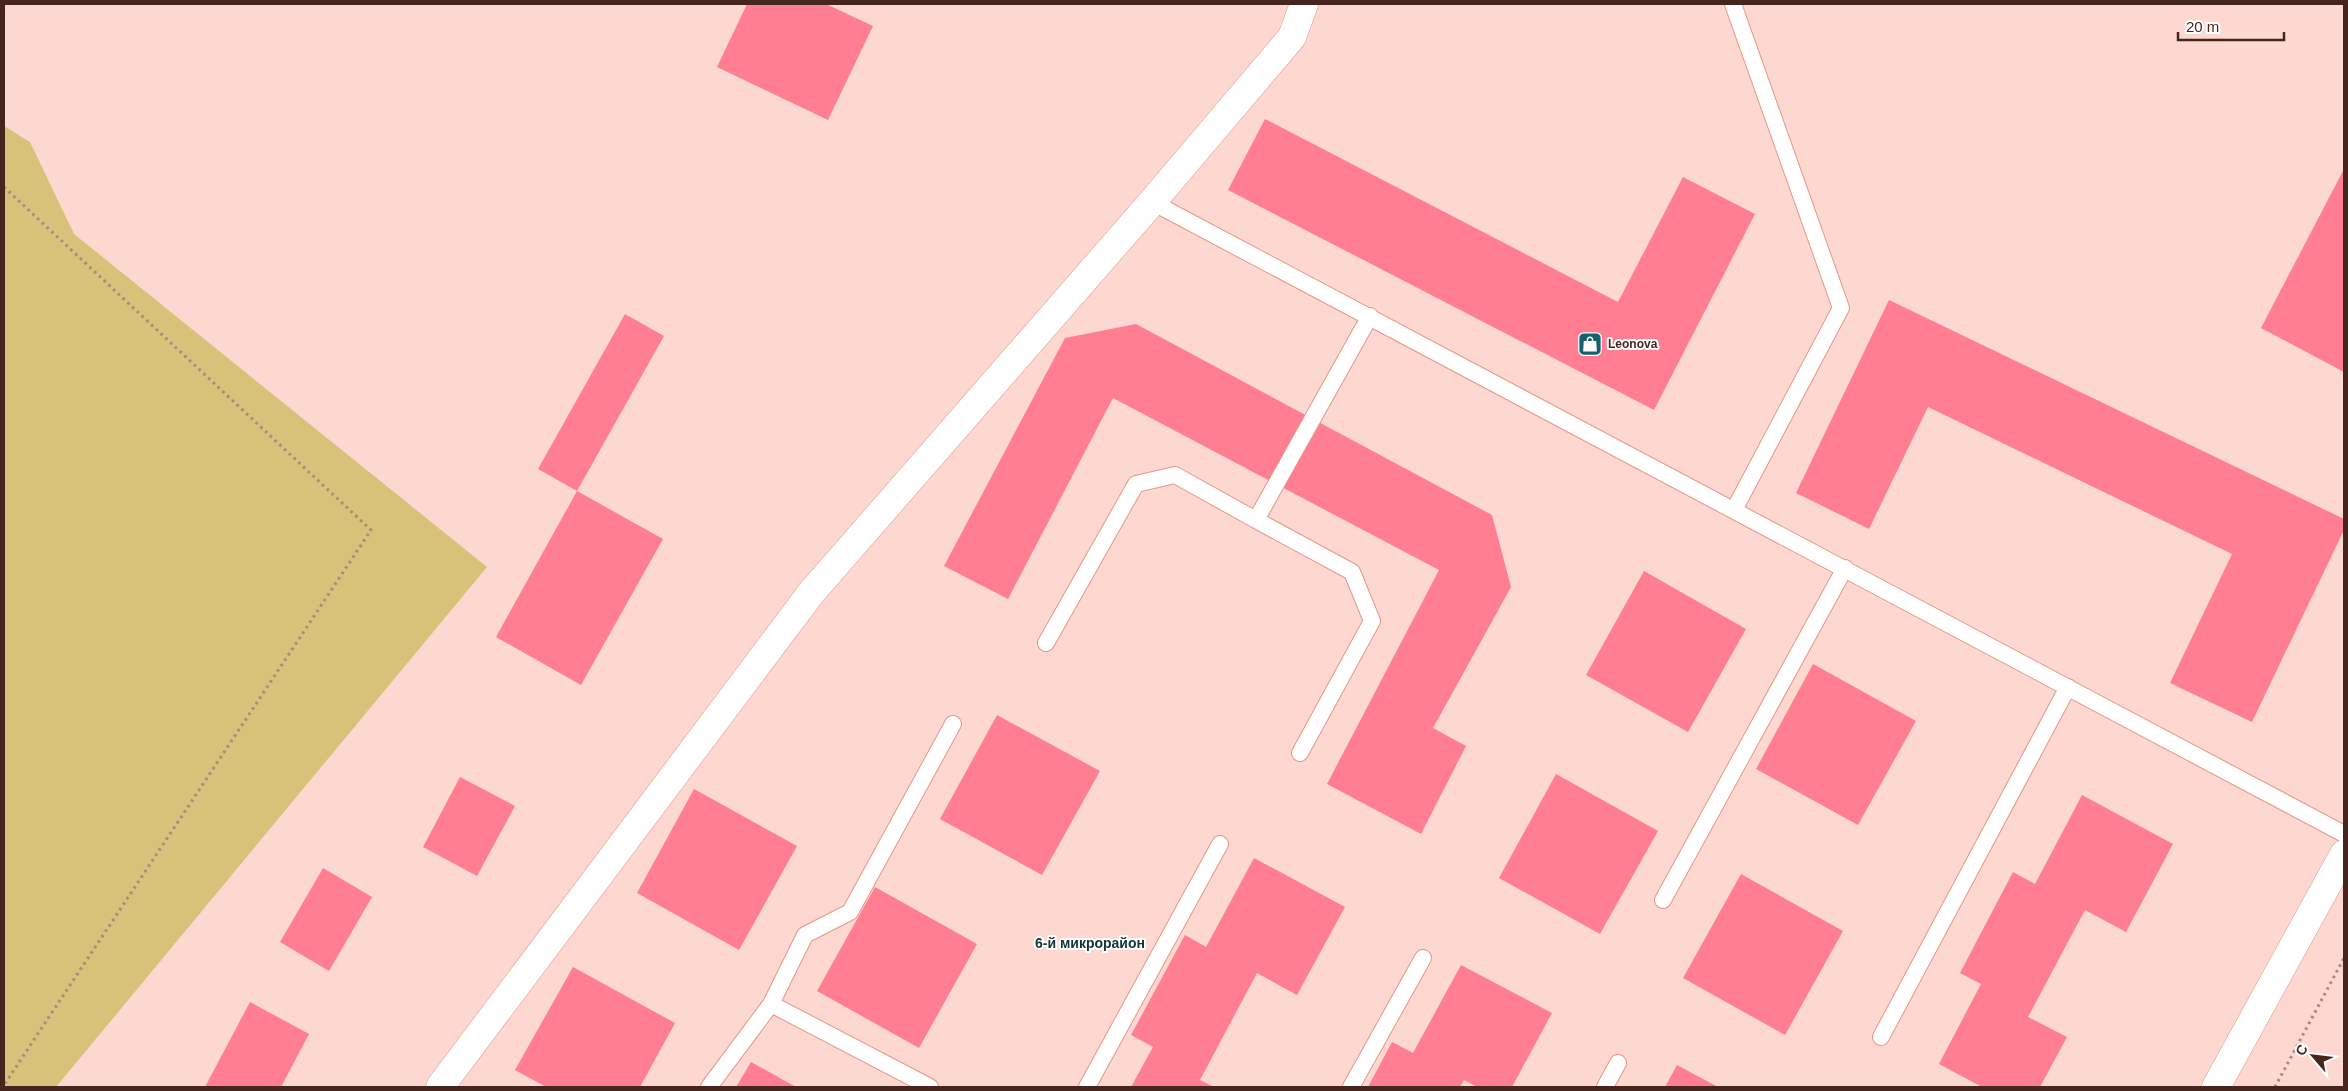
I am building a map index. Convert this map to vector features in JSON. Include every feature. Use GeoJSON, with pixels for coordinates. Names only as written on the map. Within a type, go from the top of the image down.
{"type":"FeatureCollection","features":[{"type":"Feature","properties":{"kind":"street"},"geometry":{"type":"LineString","coordinates":[[440,1087],[811,593],[1152,202],[1292,37],[1304,4]]}},
{"type":"Feature","properties":{"kind":"street"},"geometry":{"type":"LineString","coordinates":[[2216,1087],[2344,854]]}},
{"type":"Feature","properties":{"kind":"lane"},"geometry":{"type":"LineString","coordinates":[[1733,4],[1841,308],[1734,510]]}},
{"type":"Feature","properties":{"kind":"lane"},"geometry":{"type":"LineString","coordinates":[[1152,202],[2344,834]]}},
{"type":"Feature","properties":{"kind":"lane"},"geometry":{"type":"LineString","coordinates":[[1256,520],[1370,316]]}},
{"type":"Feature","properties":{"kind":"lane"},"geometry":{"type":"LineString","coordinates":[[1046,643],[1136,484],[1175,474],[1352,572],[1372,621],[1300,753]]}},
{"type":"Feature","properties":{"kind":"lane"},"geometry":{"type":"LineString","coordinates":[[1663,900],[1845,568]]}},
{"type":"Feature","properties":{"kind":"lane"},"geometry":{"type":"LineString","coordinates":[[1881,1037],[2068,687]]}},
{"type":"Feature","properties":{"kind":"lane"},"geometry":{"type":"LineString","coordinates":[[709,1087],[771,1004],[805,935],[850,912],[953,724]]}},
{"type":"Feature","properties":{"kind":"lane"},"geometry":{"type":"LineString","coordinates":[[1087,1087],[1220,844]]}},
{"type":"Feature","properties":{"kind":"lane"},"geometry":{"type":"LineString","coordinates":[[1351,1087],[1423,958]]}},
{"type":"Feature","properties":{"kind":"lane"},"geometry":{"type":"LineString","coordinates":[[771,1004],[930,1087]]}},
{"type":"Feature","properties":{"kind":"lane"},"geometry":{"type":"LineString","coordinates":[[1605,1087],[1618,1063]]}},
{"type":"Feature","properties":{"kind":"path"},"geometry":{"type":"LineString","coordinates":[[4,187],[371,530],[4,1086]]}},
{"type":"Feature","properties":{"kind":"path"},"geometry":{"type":"LineString","coordinates":[[2275,1087],[2344,958]]}},
{"type":"Feature","properties":{"kind":"shaded area"},"geometry":{"type":"Polygon","coordinates":[[[4,126],[30,142],[74,234],[487,567],[56,1087],[4,1087],[4,126]]]}},
{"type":"Feature","properties":{"kind":"building"},"geometry":{"type":"Polygon","coordinates":[[[747,4],[826,4],[873,26],[828,120],[717,67],[747,4]]]}},
{"type":"Feature","properties":{"kind":"building"},"geometry":{"type":"Polygon","coordinates":[[[1265,119],[1618,302],[1683,177],[1755,214],[1654,410],[1228,190],[1265,119]]]}},
{"type":"Feature","properties":{"kind":"building"},"geometry":{"type":"Polygon","coordinates":[[[2344,169],[2344,372],[2261,328],[2344,169]]]}},
{"type":"Feature","properties":{"kind":"building"},"geometry":{"type":"Polygon","coordinates":[[[1889,300],[2344,519],[2344,530],[2252,722],[2170,683],[2232,554],[1928,407],[1869,529],[1796,493],[1889,300]]]}},
{"type":"Feature","properties":{"kind":"building"},"geometry":{"type":"Polygon","coordinates":[[[625,314],[664,336],[577,491],[538,469],[625,314]]]}},
{"type":"Feature","properties":{"kind":"building"},"geometry":{"type":"Polygon","coordinates":[[[1136,324],[1492,515],[1511,587],[1433,728],[1466,746],[1421,834],[1327,784],[1439,570],[1113,398],[1008,599],[944,566],[1065,338],[1136,324]]]}},
{"type":"Feature","properties":{"kind":"building"},"geometry":{"type":"Polygon","coordinates":[[[577,491],[663,539],[581,685],[496,637],[577,491]]]}},
{"type":"Feature","properties":{"kind":"building"},"geometry":{"type":"Polygon","coordinates":[[[1644,571],[1746,629],[1688,732],[1586,675],[1644,571]]]}},
{"type":"Feature","properties":{"kind":"building"},"geometry":{"type":"Polygon","coordinates":[[[1813,664],[1916,721],[1858,825],[1756,769],[1813,664]]]}},
{"type":"Feature","properties":{"kind":"building"},"geometry":{"type":"Polygon","coordinates":[[[997,715],[1100,771],[1042,875],[940,819],[997,715]]]}},
{"type":"Feature","properties":{"kind":"building"},"geometry":{"type":"Polygon","coordinates":[[[1556,774],[1658,831],[1600,934],[1499,878],[1556,774]]]}},
{"type":"Feature","properties":{"kind":"building"},"geometry":{"type":"Polygon","coordinates":[[[460,777],[515,806],[477,876],[423,847],[460,777]]]}},
{"type":"Feature","properties":{"kind":"building"},"geometry":{"type":"Polygon","coordinates":[[[694,789],[797,846],[739,950],[637,893],[694,789]]]}},
{"type":"Feature","properties":{"kind":"building"},"geometry":{"type":"Polygon","coordinates":[[[2082,795],[2173,844],[2126,932],[2085,910],[2028,1017],[2067,1037],[2040,1087],[1982,1087],[1939,1064],[1981,984],[1960,973],[2013,872],[2035,884],[2082,795]]]}},
{"type":"Feature","properties":{"kind":"building"},"geometry":{"type":"Polygon","coordinates":[[[1254,858],[1345,907],[1297,995],[1257,973],[1200,1080],[1214,1087],[1131,1087],[1153,1047],[1131,1035],[1185,935],[1206,947],[1254,858]]]}},
{"type":"Feature","properties":{"kind":"building"},"geometry":{"type":"Polygon","coordinates":[[[323,868],[372,897],[329,971],[280,942],[323,868]]]}},
{"type":"Feature","properties":{"kind":"building"},"geometry":{"type":"Polygon","coordinates":[[[1741,874],[1843,931],[1785,1035],[1683,978],[1741,874]]]}},
{"type":"Feature","properties":{"kind":"building"},"geometry":{"type":"Polygon","coordinates":[[[875,887],[977,944],[919,1048],[817,991],[875,887]]]}},
{"type":"Feature","properties":{"kind":"building"},"geometry":{"type":"Polygon","coordinates":[[[1461,965],[1552,1013],[1512,1087],[1477,1087],[1464,1080],[1460,1087],[1368,1087],[1392,1042],[1413,1053],[1461,965]]]}},
{"type":"Feature","properties":{"kind":"building"},"geometry":{"type":"Polygon","coordinates":[[[573,967],[675,1023],[640,1087],[546,1087],[515,1070],[573,967]]]}},
{"type":"Feature","properties":{"kind":"building"},"geometry":{"type":"Polygon","coordinates":[[[250,1002],[309,1034],[281,1087],[205,1087],[250,1002]]]}},
{"type":"Feature","properties":{"kind":"building"},"geometry":{"type":"Polygon","coordinates":[[[751,1062],[796,1087],[736,1087],[751,1062]]]}},
{"type":"Feature","properties":{"kind":"building"},"geometry":{"type":"Polygon","coordinates":[[[1677,1065],[1718,1087],[1665,1087],[1677,1065]]]}},
{"type":"Feature","properties":{"kind":"place","name":"Leonova"},"geometry":{"type":"Point","coordinates":[1590,344]}},
{"type":"Feature","properties":{"kind":"district","name":"6-й микрорайон"},"geometry":{"type":"Point","coordinates":[1090,943]}}]}
